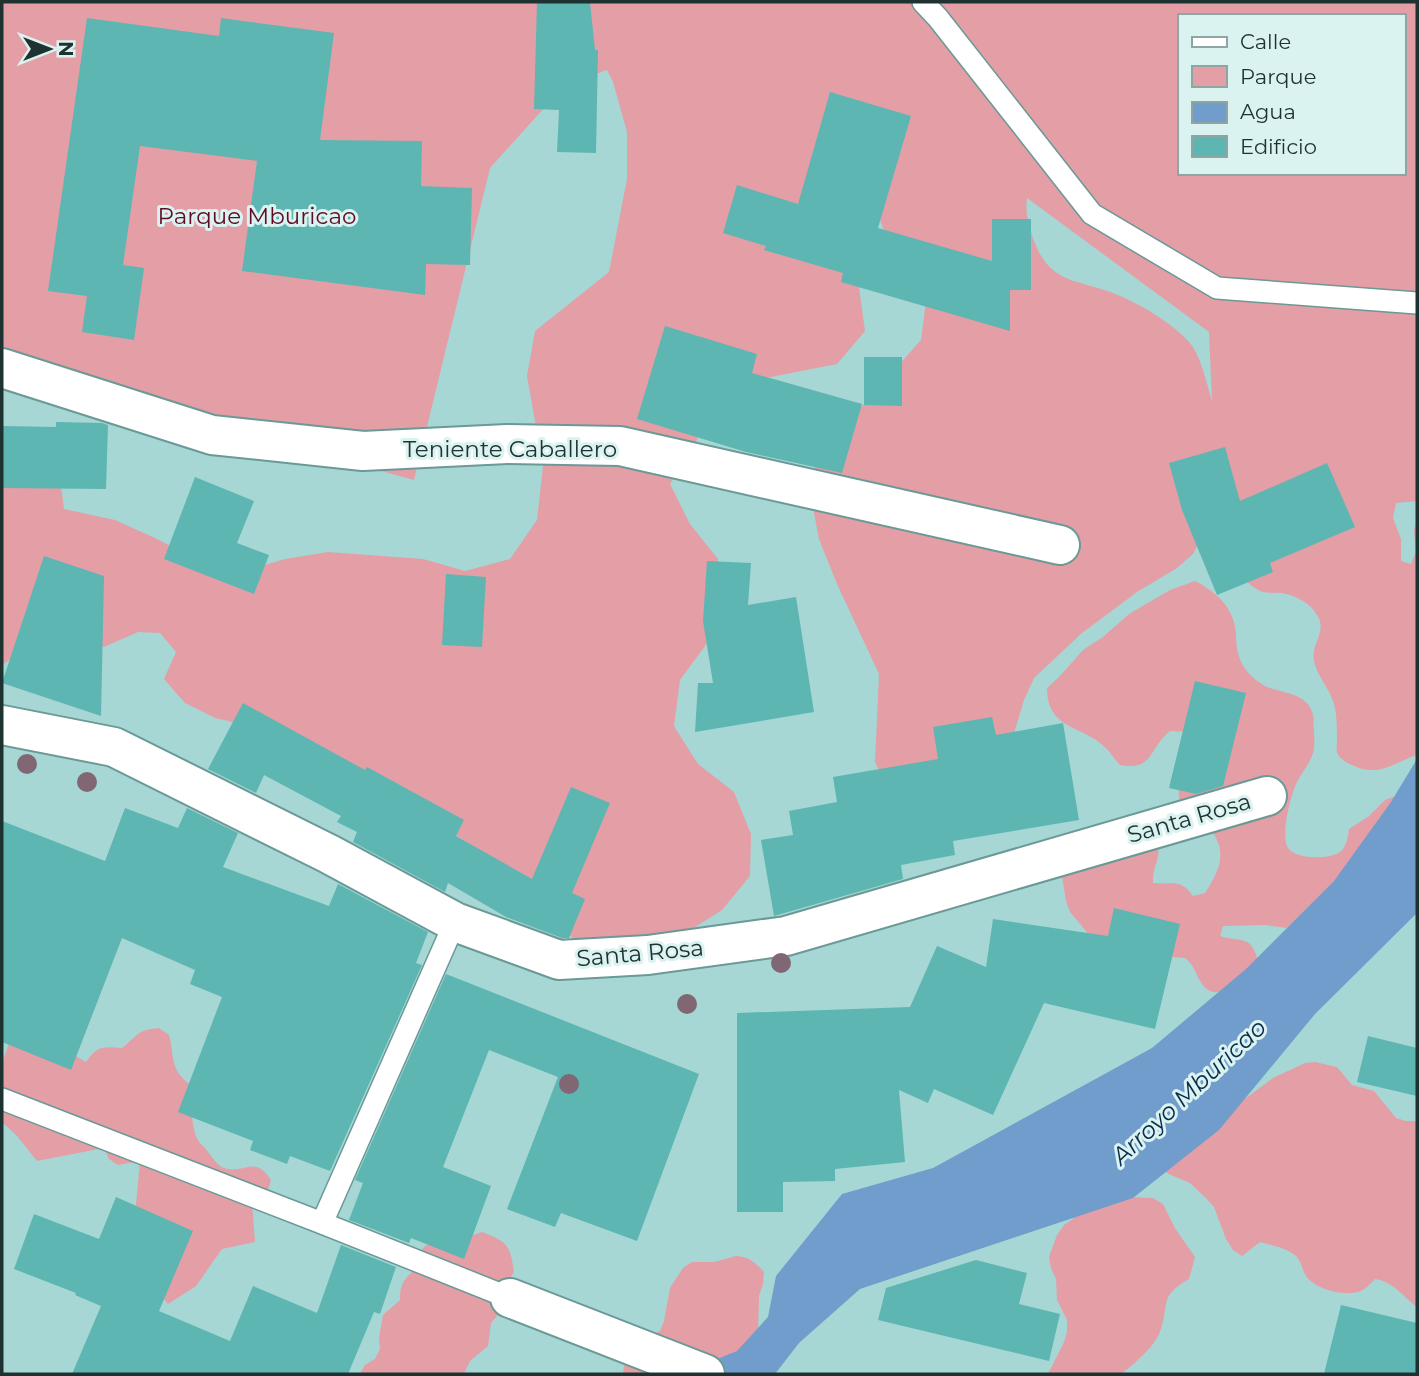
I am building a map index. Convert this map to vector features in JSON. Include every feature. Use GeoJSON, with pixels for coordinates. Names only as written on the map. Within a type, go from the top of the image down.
{"type":"FeatureCollection","features":[{"type":"Feature","properties":{"kind":"street","name":"Teniente Caballero"},"geometry":{"type":"LineString","coordinates":[[2,368],[212,435],[363,451],[507,444],[620,446],[1060,545]]}},
{"type":"Feature","properties":{"kind":"street","name":"Santa Rosa"},"geometry":{"type":"LineString","coordinates":[[2,725],[114,747],[329,854],[455,922],[559,960],[648,955],[786,936],[1267,796]]}},
{"type":"Feature","properties":{"kind":"street"},"geometry":{"type":"LineString","coordinates":[[510,1298],[705,1374]]}},
{"type":"Feature","properties":{"kind":"lane"},"geometry":{"type":"LineString","coordinates":[[923,2],[1091,214],[1217,288],[1417,303]]}},
{"type":"Feature","properties":{"kind":"lane"},"geometry":{"type":"LineString","coordinates":[[322,1223],[455,922]]}},
{"type":"Feature","properties":{"kind":"lane"},"geometry":{"type":"LineString","coordinates":[[2,1099],[510,1298]]}},
{"type":"Feature","properties":{"kind":"green space","name":"Parque Mburicao"},"geometry":{"type":"Polygon","coordinates":[[[2,2],[1417,2],[1417,501],[1396,503],[1393,518],[1401,539],[1401,561],[1411,564],[1416,552],[1414,530],[1417,521],[1417,755],[1378,770],[1361,769],[1339,756],[1334,704],[1318,672],[1313,655],[1320,633],[1320,621],[1306,603],[1282,593],[1260,591],[1245,579],[1230,550],[1216,509],[1193,554],[1177,568],[1137,592],[1082,633],[1034,678],[1024,700],[1005,763],[896,804],[875,762],[879,674],[819,539],[810,492],[819,446],[855,414],[921,340],[927,294],[895,261],[877,212],[859,287],[865,331],[837,364],[750,381],[712,402],[696,442],[670,484],[690,524],[718,559],[720,600],[708,642],[680,680],[674,726],[698,764],[734,792],[751,834],[750,876],[722,910],[684,934],[596,952],[557,928],[499,862],[457,836],[426,806],[259,728],[215,718],[185,703],[164,679],[176,652],[160,633],[138,632],[104,647],[75,635],[23,651],[2,665],[2,480],[10,486],[61,486],[64,509],[115,520],[197,560],[241,572],[285,559],[328,552],[423,559],[465,571],[510,559],[537,520],[543,466],[527,376],[535,331],[609,272],[627,179],[627,132],[607,70],[565,85],[490,168],[414,480],[2,368],[2,2]],[[1027,198],[1031,230],[1046,264],[1066,278],[1137,304],[1174,328],[1197,354],[1212,401],[1209,332],[1027,198]]]}},
{"type":"Feature","properties":{"kind":"green space"},"geometry":{"type":"Polygon","coordinates":[[[1195,581],[1217,595],[1228,608],[1235,624],[1239,656],[1249,674],[1265,686],[1300,698],[1310,707],[1313,715],[1313,752],[1292,794],[1285,834],[1288,848],[1306,857],[1331,856],[1344,848],[1349,829],[1369,816],[1385,800],[1396,796],[1414,805],[1287,928],[1265,925],[1223,926],[1220,936],[1250,944],[1259,965],[1222,992],[1207,989],[1185,958],[1098,951],[1070,912],[1061,870],[1157,840],[1158,853],[1153,883],[1180,885],[1193,896],[1205,893],[1218,867],[1219,845],[1210,830],[1183,811],[1179,798],[1182,769],[1193,732],[1170,731],[1145,762],[1131,766],[1120,765],[1106,748],[1068,725],[1053,712],[1047,688],[1083,650],[1129,614],[1170,590],[1195,581]]]}},
{"type":"Feature","properties":{"kind":"green space"},"geometry":{"type":"Polygon","coordinates":[[[159,1028],[169,1035],[176,1069],[192,1086],[193,1121],[195,1135],[199,1141],[222,1167],[255,1167],[271,1180],[264,1203],[252,1202],[255,1242],[222,1249],[196,1286],[168,1304],[145,1277],[132,1247],[140,1161],[118,1165],[109,1159],[104,1148],[37,1161],[2,1122],[2,1064],[10,1040],[51,1042],[86,1062],[98,1050],[122,1048],[141,1032],[159,1028]]]}},
{"type":"Feature","properties":{"kind":"green space"},"geometry":{"type":"Polygon","coordinates":[[[1315,1062],[1337,1067],[1352,1085],[1374,1091],[1396,1118],[1417,1121],[1417,1307],[1393,1286],[1375,1279],[1358,1292],[1344,1293],[1322,1288],[1310,1281],[1295,1255],[1276,1246],[1260,1242],[1242,1256],[1233,1250],[1226,1239],[1214,1207],[1206,1198],[1190,1183],[1140,1156],[1219,1110],[1246,1098],[1273,1078],[1305,1063],[1315,1062]]]}},
{"type":"Feature","properties":{"kind":"green space"},"geometry":{"type":"Polygon","coordinates":[[[1130,1197],[1153,1198],[1163,1204],[1175,1228],[1195,1257],[1189,1279],[1168,1297],[1159,1334],[1152,1345],[1121,1374],[1048,1374],[1067,1332],[1067,1320],[1057,1300],[1056,1279],[1049,1257],[1057,1235],[1064,1225],[1073,1219],[1073,1208],[1130,1197]]]}},
{"type":"Feature","properties":{"kind":"green space"},"geometry":{"type":"Polygon","coordinates":[[[482,1232],[506,1245],[514,1272],[508,1282],[506,1305],[491,1323],[488,1346],[470,1361],[464,1374],[360,1374],[365,1365],[375,1359],[380,1349],[383,1315],[400,1300],[403,1284],[419,1265],[419,1253],[426,1245],[449,1243],[482,1232]]]}},
{"type":"Feature","properties":{"kind":"green space"},"geometry":{"type":"Polygon","coordinates":[[[736,1256],[758,1265],[764,1272],[759,1296],[758,1335],[721,1374],[623,1374],[627,1358],[635,1346],[660,1331],[670,1288],[683,1268],[692,1262],[714,1262],[736,1256]]]}},
{"type":"Feature","properties":{"kind":"water","name":"Arroyo Mburicao"},"geometry":{"type":"Polygon","coordinates":[[[1417,759],[1417,913],[1315,1014],[1219,1130],[1133,1198],[860,1289],[799,1343],[775,1374],[723,1374],[700,1366],[737,1351],[768,1317],[776,1276],[842,1194],[933,1168],[1152,1048],[1246,969],[1334,881],[1391,802],[1417,759]]]}},
{"type":"Feature","properties":{"kind":"building"},"geometry":{"type":"Polygon","coordinates":[[[537,2],[590,2],[595,50],[598,50],[596,153],[557,152],[559,110],[534,109],[537,2]]]}},
{"type":"Feature","properties":{"kind":"building"},"geometry":{"type":"Polygon","coordinates":[[[87,18],[219,36],[221,18],[334,33],[320,140],[422,141],[421,186],[472,188],[470,265],[426,264],[425,295],[242,271],[257,161],[140,146],[123,265],[144,268],[134,340],[82,332],[87,296],[48,291],[87,18]]]}},
{"type":"Feature","properties":{"kind":"building"},"geometry":{"type":"Polygon","coordinates":[[[830,92],[911,116],[878,228],[992,261],[992,219],[1031,219],[1031,290],[1010,290],[1010,331],[841,282],[843,273],[764,250],[766,246],[723,233],[737,185],[798,204],[830,92]]]}},
{"type":"Feature","properties":{"kind":"building"},"geometry":{"type":"Polygon","coordinates":[[[665,326],[757,354],[752,373],[862,404],[842,473],[746,452],[637,419],[665,326]]]}},
{"type":"Feature","properties":{"kind":"building"},"geometry":{"type":"Polygon","coordinates":[[[864,357],[902,357],[902,406],[864,405],[864,357]]]}},
{"type":"Feature","properties":{"kind":"building"},"geometry":{"type":"Polygon","coordinates":[[[56,422],[108,425],[106,489],[2,488],[2,426],[56,427],[56,422]]]}},
{"type":"Feature","properties":{"kind":"building"},"geometry":{"type":"Polygon","coordinates":[[[1225,447],[1240,501],[1327,463],[1355,527],[1270,563],[1273,572],[1217,595],[1182,510],[1169,463],[1225,447]]]}},
{"type":"Feature","properties":{"kind":"building"},"geometry":{"type":"Polygon","coordinates":[[[195,477],[254,501],[237,543],[269,555],[254,594],[164,559],[195,477]]]}},
{"type":"Feature","properties":{"kind":"building"},"geometry":{"type":"Polygon","coordinates":[[[44,556],[104,576],[101,716],[2,683],[44,556]]]}},
{"type":"Feature","properties":{"kind":"building"},"geometry":{"type":"Polygon","coordinates":[[[707,561],[751,563],[748,605],[796,597],[814,712],[695,732],[698,683],[713,683],[703,621],[707,561]]]}},
{"type":"Feature","properties":{"kind":"building"},"geometry":{"type":"Polygon","coordinates":[[[446,574],[486,577],[482,647],[442,645],[446,574]]]}},
{"type":"Feature","properties":{"kind":"building"},"geometry":{"type":"Polygon","coordinates":[[[1195,681],[1246,693],[1223,786],[1196,794],[1169,788],[1195,681]]]}},
{"type":"Feature","properties":{"kind":"building"},"geometry":{"type":"Polygon","coordinates":[[[243,703],[365,770],[367,767],[464,820],[456,836],[532,879],[571,787],[610,803],[572,893],[585,899],[569,938],[562,938],[506,917],[448,883],[445,892],[353,842],[357,832],[337,822],[341,816],[264,775],[256,793],[208,769],[243,703]]]}},
{"type":"Feature","properties":{"kind":"building"},"geometry":{"type":"Polygon","coordinates":[[[992,717],[996,735],[1063,723],[1079,820],[953,841],[955,855],[901,865],[903,879],[774,916],[761,840],[793,835],[789,811],[837,802],[833,777],[938,759],[933,727],[992,717]]]}},
{"type":"Feature","properties":{"kind":"building"},"geometry":{"type":"Polygon","coordinates":[[[125,808],[178,828],[187,808],[238,833],[223,867],[329,906],[338,884],[428,932],[416,963],[422,965],[330,1171],[290,1156],[287,1164],[250,1150],[253,1141],[178,1112],[222,997],[190,984],[195,970],[122,938],[71,1070],[2,1042],[2,821],[105,861],[125,808]]]}},
{"type":"Feature","properties":{"kind":"building"},"geometry":{"type":"Polygon","coordinates":[[[1114,908],[1180,924],[1155,1029],[1044,1003],[993,1115],[934,1089],[928,1103],[899,1090],[905,1162],[835,1169],[835,1181],[783,1182],[783,1212],[737,1212],[737,1013],[910,1007],[937,946],[986,967],[993,919],[1108,936],[1114,908]]]}},
{"type":"Feature","properties":{"kind":"building"},"geometry":{"type":"Polygon","coordinates":[[[446,974],[699,1074],[637,1241],[561,1213],[555,1227],[507,1209],[558,1077],[489,1050],[443,1167],[491,1186],[464,1259],[411,1238],[409,1243],[349,1220],[363,1183],[355,1180],[446,974]]]}},
{"type":"Feature","properties":{"kind":"building"},"geometry":{"type":"Polygon","coordinates":[[[1368,1036],[1417,1048],[1417,1096],[1357,1082],[1368,1036]]]}},
{"type":"Feature","properties":{"kind":"building"},"geometry":{"type":"Polygon","coordinates":[[[116,1197],[193,1231],[159,1311],[230,1341],[253,1286],[317,1313],[341,1245],[396,1267],[380,1314],[374,1312],[348,1374],[72,1374],[101,1306],[75,1295],[76,1293],[14,1269],[34,1214],[99,1239],[116,1197]]]}},
{"type":"Feature","properties":{"kind":"building"},"geometry":{"type":"Polygon","coordinates":[[[976,1260],[1027,1273],[1019,1304],[1060,1314],[1049,1361],[878,1320],[886,1288],[976,1260]]]}},
{"type":"Feature","properties":{"kind":"building"},"geometry":{"type":"Polygon","coordinates":[[[1341,1305],[1417,1323],[1417,1374],[1324,1374],[1341,1305]]]}}]}
